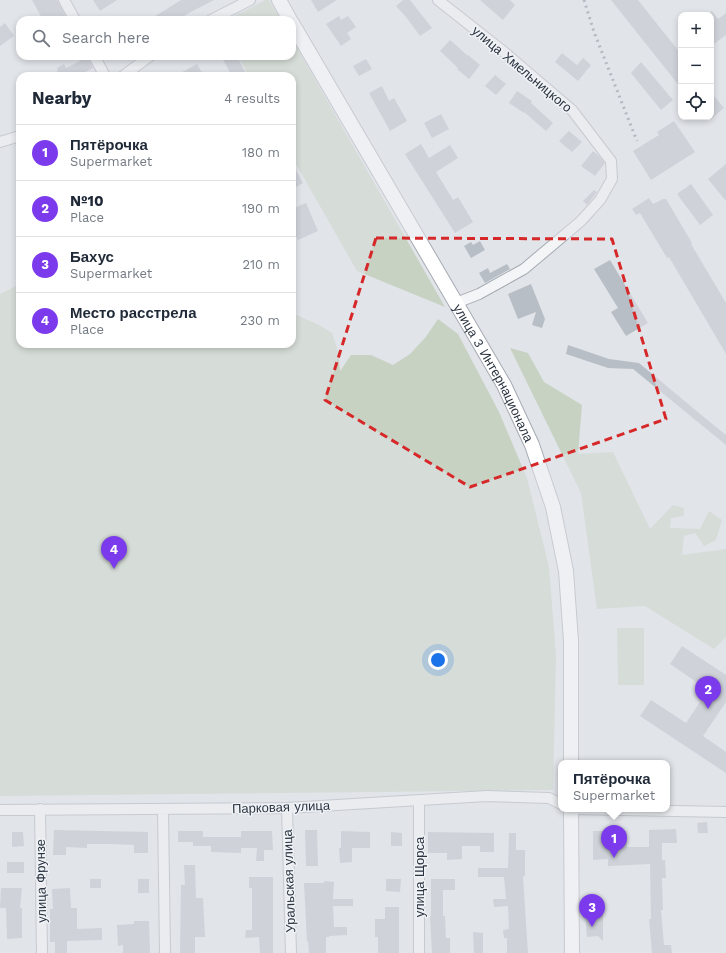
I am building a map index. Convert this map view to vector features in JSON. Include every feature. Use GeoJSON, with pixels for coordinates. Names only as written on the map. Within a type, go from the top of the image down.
{"type":"FeatureCollection","features":[{"type":"Feature","properties":{"kind":"main road"},"geometry":{"type":"LineString","coordinates":[[278,0],[288,16]]}},
{"type":"Feature","properties":{"kind":"main road","name":"улица 3 Интернационала"},"geometry":{"type":"LineString","coordinates":[[296,30],[504,385],[532,444],[553,507],[566,571],[571,635],[571,760]]}},
{"type":"Feature","properties":{"kind":"main road"},"geometry":{"type":"LineString","coordinates":[[571,812],[572,953]]}},
{"type":"Feature","properties":{"kind":"street"},"geometry":{"type":"LineString","coordinates":[[64,0],[72,16]]}},
{"type":"Feature","properties":{"kind":"street"},"geometry":{"type":"LineString","coordinates":[[217,16],[234,4],[250,0]]}},
{"type":"Feature","properties":{"kind":"street","name":"улица Хмельницкого"},"geometry":{"type":"LineString","coordinates":[[438,0],[504,52],[572,110],[611,161],[612,179],[600,200],[581,221],[524,269],[479,294],[456,303]]}},
{"type":"Feature","properties":{"kind":"street"},"geometry":{"type":"LineString","coordinates":[[96,60],[103,72]]}},
{"type":"Feature","properties":{"kind":"street"},"geometry":{"type":"LineString","coordinates":[[128,72],[145,60]]}},
{"type":"Feature","properties":{"kind":"street"},"geometry":{"type":"LineString","coordinates":[[0,142],[16,137]]}},
{"type":"Feature","properties":{"kind":"street","name":"Парковая улица"},"geometry":{"type":"LineString","coordinates":[[0,810],[287,808],[487,796],[549,798],[558,802]]}},
{"type":"Feature","properties":{"kind":"street","name":"улица Щорса"},"geometry":{"type":"LineString","coordinates":[[418,801],[419,953]]}},
{"type":"Feature","properties":{"kind":"street","name":"Уральская улица"},"geometry":{"type":"LineString","coordinates":[[287,808],[291,953]]}},
{"type":"Feature","properties":{"kind":"street","name":"улица Фрунзе"},"geometry":{"type":"LineString","coordinates":[[40,809],[42,953]]}},
{"type":"Feature","properties":{"kind":"street"},"geometry":{"type":"LineString","coordinates":[[164,809],[165,953]]}},
{"type":"Feature","properties":{"kind":"street"},"geometry":{"type":"LineString","coordinates":[[670,811],[726,812]]}},
{"type":"Feature","properties":{"kind":"highlighted area"},"geometry":{"type":"Polygon","coordinates":[[[376,238],[612,239],[666,419],[470,487],[325,400],[376,238]]]}},
{"type":"Feature","properties":{"kind":"green space"},"geometry":{"type":"Polygon","coordinates":[[[266,0],[269,0],[279,16],[234,16],[266,0]]]}},
{"type":"Feature","properties":{"kind":"green space"},"geometry":{"type":"Polygon","coordinates":[[[296,46],[445,307],[357,271],[296,164],[296,72],[247,72],[240,60],[296,60],[296,46]]]}},
{"type":"Feature","properties":{"kind":"green space"},"geometry":{"type":"Polygon","coordinates":[[[16,286],[16,348],[296,348],[296,315],[321,326],[332,333],[338,351],[340,371],[351,355],[371,355],[393,365],[410,354],[425,338],[438,319],[458,334],[499,412],[527,478],[549,567],[556,655],[553,790],[0,796],[0,294],[16,286]]]}},
{"type":"Feature","properties":{"kind":"green space"},"geometry":{"type":"Polygon","coordinates":[[[510,348],[528,353],[544,382],[582,405],[578,454],[613,452],[650,529],[673,505],[684,508],[684,516],[671,518],[670,528],[700,529],[709,511],[722,520],[716,540],[704,546],[695,533],[684,536],[682,555],[726,549],[726,637],[714,649],[645,606],[597,609],[581,493],[510,348]]]}},
{"type":"Feature","properties":{"kind":"green space"},"geometry":{"type":"Polygon","coordinates":[[[617,628],[644,628],[644,685],[618,685],[617,628]]]}},
{"type":"Feature","properties":{"kind":"building"},"geometry":{"type":"Polygon","coordinates":[[[32,0],[57,0],[66,16],[41,16],[32,0]]]}},
{"type":"Feature","properties":{"kind":"building"},"geometry":{"type":"Polygon","coordinates":[[[93,0],[117,0],[100,11],[93,0]]]}},
{"type":"Feature","properties":{"kind":"building"},"geometry":{"type":"Polygon","coordinates":[[[181,0],[214,0],[184,16],[155,16],[181,0]]]}},
{"type":"Feature","properties":{"kind":"building"},"geometry":{"type":"Polygon","coordinates":[[[311,0],[337,0],[318,12],[311,0]]]}},
{"type":"Feature","properties":{"kind":"building"},"geometry":{"type":"Polygon","coordinates":[[[403,0],[410,0],[432,28],[420,36],[396,6],[403,0]]]}},
{"type":"Feature","properties":{"kind":"building"},"geometry":{"type":"Polygon","coordinates":[[[480,0],[510,0],[515,5],[503,20],[480,0]]]}},
{"type":"Feature","properties":{"kind":"building"},"geometry":{"type":"Polygon","coordinates":[[[611,0],[638,0],[678,50],[678,84],[611,0]]]}},
{"type":"Feature","properties":{"kind":"building"},"geometry":{"type":"Polygon","coordinates":[[[726,13],[726,35],[714,44],[714,14],[718,19],[726,13]]]}},
{"type":"Feature","properties":{"kind":"building"},"geometry":{"type":"Polygon","coordinates":[[[339,16],[341,20],[348,16],[356,27],[347,33],[351,39],[341,46],[326,24],[339,16]]]}},
{"type":"Feature","properties":{"kind":"building"},"geometry":{"type":"Polygon","coordinates":[[[5,23],[14,36],[0,46],[0,27],[5,23]]]}},
{"type":"Feature","properties":{"kind":"building"},"geometry":{"type":"Polygon","coordinates":[[[450,40],[480,65],[469,79],[440,51],[450,40]]]}},
{"type":"Feature","properties":{"kind":"building"},"geometry":{"type":"Polygon","coordinates":[[[562,53],[577,65],[583,58],[591,65],[578,81],[555,62],[562,53]]]}},
{"type":"Feature","properties":{"kind":"building"},"geometry":{"type":"Polygon","coordinates":[[[366,59],[372,69],[359,76],[353,66],[366,59]]]}},
{"type":"Feature","properties":{"kind":"building"},"geometry":{"type":"Polygon","coordinates":[[[89,60],[93,68],[86,72],[56,72],[58,71],[57,68],[64,64],[66,68],[80,61],[89,60]]]}},
{"type":"Feature","properties":{"kind":"building"},"geometry":{"type":"Polygon","coordinates":[[[223,60],[239,60],[245,72],[230,72],[223,60]]]}},
{"type":"Feature","properties":{"kind":"building"},"geometry":{"type":"Polygon","coordinates":[[[641,62],[673,100],[661,110],[631,73],[641,62]]]}},
{"type":"Feature","properties":{"kind":"building"},"geometry":{"type":"Polygon","coordinates":[[[197,64],[202,72],[182,72],[197,64]]]}},
{"type":"Feature","properties":{"kind":"building"},"geometry":{"type":"Polygon","coordinates":[[[495,75],[506,84],[496,95],[485,86],[495,75]]]}},
{"type":"Feature","properties":{"kind":"building"},"geometry":{"type":"Polygon","coordinates":[[[382,86],[389,101],[394,98],[407,121],[390,131],[369,93],[382,86]]]}},
{"type":"Feature","properties":{"kind":"building"},"geometry":{"type":"Polygon","coordinates":[[[517,91],[532,101],[531,103],[553,123],[546,131],[524,112],[509,103],[517,91]]]}},
{"type":"Feature","properties":{"kind":"building"},"geometry":{"type":"Polygon","coordinates":[[[714,96],[724,108],[714,116],[714,96]]]}},
{"type":"Feature","properties":{"kind":"building"},"geometry":{"type":"Polygon","coordinates":[[[441,114],[449,129],[432,138],[424,123],[441,114]]]}},
{"type":"Feature","properties":{"kind":"building"},"geometry":{"type":"Polygon","coordinates":[[[674,121],[695,152],[651,180],[633,151],[659,135],[657,132],[674,121]]]}},
{"type":"Feature","properties":{"kind":"building"},"geometry":{"type":"Polygon","coordinates":[[[569,131],[582,142],[572,152],[559,141],[569,131]]]}},
{"type":"Feature","properties":{"kind":"building"},"geometry":{"type":"Polygon","coordinates":[[[421,144],[429,158],[450,145],[458,158],[436,172],[453,200],[458,197],[473,222],[455,233],[405,154],[421,144]]]}},
{"type":"Feature","properties":{"kind":"building"},"geometry":{"type":"Polygon","coordinates":[[[593,151],[605,163],[595,176],[581,166],[593,151]]]}},
{"type":"Feature","properties":{"kind":"building"},"geometry":{"type":"Polygon","coordinates":[[[726,164],[726,201],[708,179],[726,164]]]}},
{"type":"Feature","properties":{"kind":"building"},"geometry":{"type":"Polygon","coordinates":[[[296,170],[303,183],[296,187],[296,170]]]}},
{"type":"Feature","properties":{"kind":"building"},"geometry":{"type":"Polygon","coordinates":[[[691,184],[713,215],[700,225],[677,194],[691,184]]]}},
{"type":"Feature","properties":{"kind":"building"},"geometry":{"type":"Polygon","coordinates":[[[594,190],[597,192],[587,205],[583,201],[594,190]]]}},
{"type":"Feature","properties":{"kind":"building"},"geometry":{"type":"Polygon","coordinates":[[[649,198],[653,204],[666,199],[726,303],[726,354],[669,257],[667,258],[640,213],[636,215],[632,209],[649,198]]]}},
{"type":"Feature","properties":{"kind":"building"},"geometry":{"type":"Polygon","coordinates":[[[306,203],[318,231],[298,240],[296,236],[296,207],[306,203]]]}},
{"type":"Feature","properties":{"kind":"building"},"geometry":{"type":"Polygon","coordinates":[[[480,241],[485,250],[471,258],[464,246],[471,242],[473,245],[480,241]]]}},
{"type":"Feature","properties":{"kind":"building"},"geometry":{"type":"Polygon","coordinates":[[[610,260],[648,323],[626,336],[611,312],[618,308],[594,269],[610,260]]]}},
{"type":"Feature","properties":{"kind":"building"},"geometry":{"type":"Polygon","coordinates":[[[507,264],[510,269],[485,283],[479,273],[488,268],[490,273],[507,264]]]}},
{"type":"Feature","properties":{"kind":"building"},"geometry":{"type":"Polygon","coordinates":[[[531,284],[545,319],[542,328],[532,325],[536,312],[518,319],[508,294],[531,284]]]}},
{"type":"Feature","properties":{"kind":"building"},"geometry":{"type":"Polygon","coordinates":[[[568,345],[609,359],[639,363],[726,435],[726,445],[633,369],[608,368],[566,354],[568,345]]]}},
{"type":"Feature","properties":{"kind":"building"},"geometry":{"type":"Polygon","coordinates":[[[682,646],[726,675],[726,702],[703,736],[726,752],[726,773],[640,716],[651,700],[686,723],[708,690],[670,664],[682,646]]]}},
{"type":"Feature","properties":{"kind":"building"},"geometry":{"type":"Polygon","coordinates":[[[707,822],[708,833],[698,833],[697,823],[707,822]]]}},
{"type":"Feature","properties":{"kind":"building"},"geometry":{"type":"Polygon","coordinates":[[[676,829],[677,843],[662,843],[662,860],[665,860],[666,878],[662,878],[663,910],[661,910],[664,945],[671,945],[672,953],[652,953],[649,919],[651,919],[650,864],[608,866],[608,859],[593,860],[593,831],[627,831],[627,847],[649,847],[649,830],[676,829]]]}},
{"type":"Feature","properties":{"kind":"building"},"geometry":{"type":"Polygon","coordinates":[[[54,830],[148,832],[148,853],[134,853],[134,845],[87,844],[87,848],[66,847],[66,855],[53,855],[54,830]]]}},
{"type":"Feature","properties":{"kind":"building"},"geometry":{"type":"Polygon","coordinates":[[[305,830],[317,830],[318,866],[306,866],[305,830]]]}},
{"type":"Feature","properties":{"kind":"building"},"geometry":{"type":"Polygon","coordinates":[[[178,831],[203,831],[203,837],[241,837],[241,831],[272,831],[273,850],[264,850],[264,861],[256,861],[257,848],[241,848],[241,853],[211,852],[211,846],[193,846],[193,842],[178,842],[178,831]]]}},
{"type":"Feature","properties":{"kind":"building"},"geometry":{"type":"Polygon","coordinates":[[[341,831],[370,832],[370,848],[352,848],[352,862],[340,863],[339,848],[341,848],[341,831]]]}},
{"type":"Feature","properties":{"kind":"building"},"geometry":{"type":"Polygon","coordinates":[[[12,832],[23,832],[24,846],[12,847],[12,832]]]}},
{"type":"Feature","properties":{"kind":"building"},"geometry":{"type":"Polygon","coordinates":[[[391,832],[402,833],[402,846],[391,846],[391,832]]]}},
{"type":"Feature","properties":{"kind":"building"},"geometry":{"type":"Polygon","coordinates":[[[428,832],[494,833],[494,852],[480,852],[480,846],[462,846],[462,859],[447,860],[447,853],[428,853],[428,832]]]}},
{"type":"Feature","properties":{"kind":"building"},"geometry":{"type":"Polygon","coordinates":[[[509,833],[516,833],[516,850],[525,850],[525,876],[523,876],[528,953],[507,953],[507,938],[504,938],[503,930],[509,929],[508,906],[494,907],[493,899],[506,899],[504,877],[478,877],[478,868],[508,868],[509,833]]]}},
{"type":"Feature","properties":{"kind":"building"},"geometry":{"type":"Polygon","coordinates":[[[7,862],[24,862],[24,873],[7,873],[7,862]]]}},
{"type":"Feature","properties":{"kind":"building"},"geometry":{"type":"Polygon","coordinates":[[[184,865],[195,865],[196,898],[203,898],[205,937],[195,937],[195,953],[180,953],[181,885],[185,885],[184,865]]]}},
{"type":"Feature","properties":{"kind":"building"},"geometry":{"type":"Polygon","coordinates":[[[249,877],[273,877],[273,953],[260,953],[259,937],[245,938],[246,930],[252,930],[252,888],[249,888],[249,877]]]}},
{"type":"Feature","properties":{"kind":"building"},"geometry":{"type":"Polygon","coordinates":[[[90,879],[101,879],[101,888],[90,888],[90,879]]]}},
{"type":"Feature","properties":{"kind":"building"},"geometry":{"type":"Polygon","coordinates":[[[138,879],[149,879],[149,893],[138,893],[138,879]]]}},
{"type":"Feature","properties":{"kind":"building"},"geometry":{"type":"Polygon","coordinates":[[[386,879],[401,879],[400,892],[386,891],[386,879]]]}},
{"type":"Feature","properties":{"kind":"building"},"geometry":{"type":"Polygon","coordinates":[[[431,879],[455,879],[455,890],[443,890],[443,916],[445,916],[446,938],[450,938],[450,953],[432,953],[430,916],[431,879]]]}},
{"type":"Feature","properties":{"kind":"building"},"geometry":{"type":"Polygon","coordinates":[[[324,881],[334,882],[333,899],[353,899],[353,906],[333,906],[334,927],[347,927],[347,935],[326,937],[326,953],[309,953],[304,883],[324,883],[324,881]]]}},
{"type":"Feature","properties":{"kind":"building"},"geometry":{"type":"Polygon","coordinates":[[[1,888],[22,888],[20,908],[22,908],[22,938],[7,939],[6,908],[0,908],[1,888]]]}},
{"type":"Feature","properties":{"kind":"building"},"geometry":{"type":"Polygon","coordinates":[[[70,888],[71,908],[77,908],[77,929],[102,928],[102,940],[67,941],[67,953],[55,953],[55,942],[50,942],[50,909],[53,909],[52,889],[70,888]]]}},
{"type":"Feature","properties":{"kind":"building"},"geometry":{"type":"Polygon","coordinates":[[[385,907],[399,907],[399,953],[378,953],[378,937],[375,937],[375,919],[385,919],[385,907]]]}},
{"type":"Feature","properties":{"kind":"building"},"geometry":{"type":"Polygon","coordinates":[[[596,911],[603,911],[603,941],[598,936],[587,937],[585,915],[594,915],[596,911]]]}},
{"type":"Feature","properties":{"kind":"building"},"geometry":{"type":"Polygon","coordinates":[[[134,921],[149,921],[150,953],[123,953],[123,945],[118,946],[117,925],[134,924],[134,921]]]}},
{"type":"Feature","properties":{"kind":"building"},"geometry":{"type":"Polygon","coordinates":[[[473,932],[483,933],[483,953],[474,953],[473,932]]]}},
{"type":"Feature","properties":{"kind":"railway"},"geometry":{"type":"LineString","coordinates":[[584,0],[594,32],[637,141]]}},
{"type":"Feature","properties":{"kind":"place","name":"Место расстрела"},"geometry":{"type":"Point","coordinates":[114,569]}},
{"type":"Feature","properties":{"kind":"place","name":"№10"},"geometry":{"type":"Point","coordinates":[708,709]}},
{"type":"Feature","properties":{"kind":"place","name":"Пятёрочка"},"geometry":{"type":"Point","coordinates":[614,858]}},
{"type":"Feature","properties":{"kind":"place","name":"Бахус"},"geometry":{"type":"Point","coordinates":[592,927]}}]}
